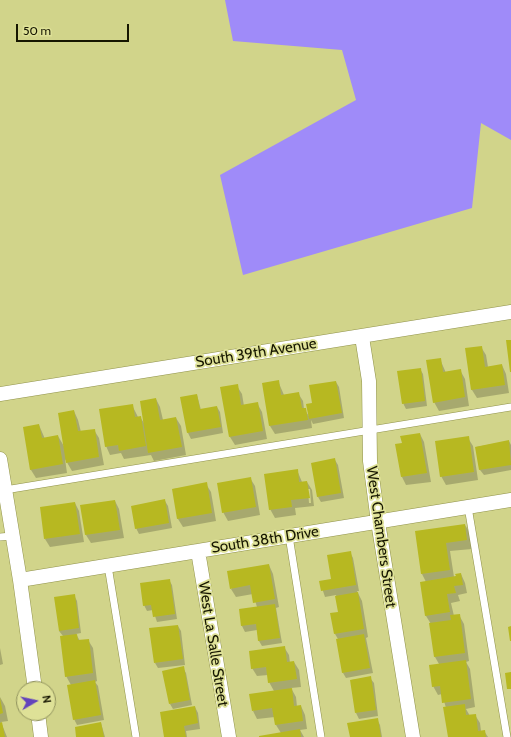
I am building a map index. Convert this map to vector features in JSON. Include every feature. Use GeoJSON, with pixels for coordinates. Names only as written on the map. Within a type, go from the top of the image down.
{"type":"FeatureCollection","features":[{"type":"Feature","properties":{"kind":"street","name":"South 39th Avenue"},"geometry":{"type":"LineString","coordinates":[[0,394],[511,312]]}},
{"type":"Feature","properties":{"kind":"street","name":"West Chambers Street"},"geometry":{"type":"LineString","coordinates":[[362,337],[369,381],[370,461],[378,522],[413,737]]}},
{"type":"Feature","properties":{"kind":"street"},"geometry":{"type":"LineString","coordinates":[[0,459],[5,490],[6,537],[20,580],[33,681]]}},
{"type":"Feature","properties":{"kind":"street","name":"South 38th Drive"},"geometry":{"type":"LineString","coordinates":[[20,580],[511,500]]}},
{"type":"Feature","properties":{"kind":"street","name":"West La Salle Street"},"geometry":{"type":"LineString","coordinates":[[198,551],[229,737]]}},
{"type":"Feature","properties":{"kind":"street"},"geometry":{"type":"LineString","coordinates":[[39,721],[41,737]]}},
{"type":"Feature","properties":{"kind":"lane"},"geometry":{"type":"LineString","coordinates":[[5,490],[369,429],[511,407]]}},
{"type":"Feature","properties":{"kind":"lane"},"geometry":{"type":"LineString","coordinates":[[468,507],[507,737]]}},
{"type":"Feature","properties":{"kind":"lane"},"geometry":{"type":"LineString","coordinates":[[288,536],[321,737]]}},
{"type":"Feature","properties":{"kind":"lane"},"geometry":{"type":"LineString","coordinates":[[108,566],[136,737]]}},
{"type":"Feature","properties":{"kind":"shaded area"},"geometry":{"type":"Polygon","coordinates":[[[225,0],[511,0],[511,140],[481,123],[472,208],[243,275],[220,175],[356,100],[342,50],[233,41],[225,0]]]}},
{"type":"Feature","properties":{"kind":"building"},"geometry":{"type":"Polygon","coordinates":[[[506,340],[511,340],[511,372],[510,372],[506,340]]]}},
{"type":"Feature","properties":{"kind":"building"},"geometry":{"type":"Polygon","coordinates":[[[482,346],[485,367],[502,364],[505,385],[471,390],[465,348],[482,346]]]}},
{"type":"Feature","properties":{"kind":"building"},"geometry":{"type":"Polygon","coordinates":[[[441,358],[443,372],[461,369],[465,397],[433,403],[426,360],[441,358]]]}},
{"type":"Feature","properties":{"kind":"building"},"geometry":{"type":"Polygon","coordinates":[[[421,368],[425,401],[402,404],[397,371],[421,368]]]}},
{"type":"Feature","properties":{"kind":"building"},"geometry":{"type":"Polygon","coordinates":[[[279,380],[281,395],[299,392],[302,408],[306,408],[308,420],[269,426],[262,383],[279,380]]]}},
{"type":"Feature","properties":{"kind":"building"},"geometry":{"type":"Polygon","coordinates":[[[336,381],[342,413],[309,419],[306,404],[312,403],[309,385],[336,381]]]}},
{"type":"Feature","properties":{"kind":"building"},"geometry":{"type":"Polygon","coordinates":[[[238,384],[241,405],[258,402],[263,431],[229,437],[220,387],[238,384]]]}},
{"type":"Feature","properties":{"kind":"building"},"geometry":{"type":"Polygon","coordinates":[[[197,394],[200,409],[217,406],[221,427],[187,433],[180,397],[197,394]]]}},
{"type":"Feature","properties":{"kind":"building"},"geometry":{"type":"Polygon","coordinates":[[[156,398],[160,420],[176,417],[182,447],[148,453],[140,401],[156,398]]]}},
{"type":"Feature","properties":{"kind":"building"},"geometry":{"type":"Polygon","coordinates":[[[133,404],[135,417],[141,416],[146,446],[119,451],[118,445],[105,447],[99,409],[133,404]]]}},
{"type":"Feature","properties":{"kind":"building"},"geometry":{"type":"Polygon","coordinates":[[[74,410],[78,431],[95,429],[99,457],[66,463],[58,413],[74,410]]]}},
{"type":"Feature","properties":{"kind":"building"},"geometry":{"type":"Polygon","coordinates":[[[39,424],[42,438],[58,435],[63,464],[30,470],[23,427],[39,424]]]}},
{"type":"Feature","properties":{"kind":"building"},"geometry":{"type":"Polygon","coordinates":[[[420,433],[427,473],[401,477],[395,444],[402,443],[400,436],[420,433]]]}},
{"type":"Feature","properties":{"kind":"building"},"geometry":{"type":"Polygon","coordinates":[[[469,436],[474,472],[440,477],[435,441],[469,436]]]}},
{"type":"Feature","properties":{"kind":"building"},"geometry":{"type":"Polygon","coordinates":[[[509,440],[511,465],[479,470],[475,447],[509,440]]]}},
{"type":"Feature","properties":{"kind":"building"},"geometry":{"type":"Polygon","coordinates":[[[335,458],[341,493],[317,497],[311,463],[335,458]]]}},
{"type":"Feature","properties":{"kind":"building"},"geometry":{"type":"Polygon","coordinates":[[[298,469],[299,482],[307,481],[310,498],[291,500],[292,507],[269,510],[264,474],[298,469]]]}},
{"type":"Feature","properties":{"kind":"building"},"geometry":{"type":"Polygon","coordinates":[[[251,477],[256,507],[222,513],[217,483],[251,477]]]}},
{"type":"Feature","properties":{"kind":"building"},"geometry":{"type":"Polygon","coordinates":[[[207,482],[212,513],[177,519],[172,489],[207,482]]]}},
{"type":"Feature","properties":{"kind":"building"},"geometry":{"type":"Polygon","coordinates":[[[165,499],[169,523],[135,529],[131,506],[165,499]]]}},
{"type":"Feature","properties":{"kind":"building"},"geometry":{"type":"Polygon","coordinates":[[[115,500],[120,530],[85,535],[80,505],[115,500]]]}},
{"type":"Feature","properties":{"kind":"building"},"geometry":{"type":"Polygon","coordinates":[[[75,502],[80,534],[44,539],[40,507],[75,502]]]}},
{"type":"Feature","properties":{"kind":"building"},"geometry":{"type":"Polygon","coordinates":[[[465,524],[467,540],[446,543],[450,570],[421,574],[415,531],[465,524]]]}},
{"type":"Feature","properties":{"kind":"building"},"geometry":{"type":"Polygon","coordinates":[[[351,551],[356,585],[321,591],[319,581],[331,579],[327,555],[351,551]]]}},
{"type":"Feature","properties":{"kind":"building"},"geometry":{"type":"Polygon","coordinates":[[[269,564],[275,599],[253,603],[250,585],[230,589],[227,571],[269,564]]]}},
{"type":"Feature","properties":{"kind":"building"},"geometry":{"type":"Polygon","coordinates":[[[461,573],[463,585],[454,586],[456,593],[447,594],[450,612],[425,616],[420,582],[456,576],[455,574],[461,573]]]}},
{"type":"Feature","properties":{"kind":"building"},"geometry":{"type":"Polygon","coordinates":[[[170,579],[175,614],[153,617],[151,605],[143,606],[140,583],[170,579]]]}},
{"type":"Feature","properties":{"kind":"building"},"geometry":{"type":"Polygon","coordinates":[[[358,592],[364,629],[334,634],[330,613],[338,612],[335,596],[358,592]]]}},
{"type":"Feature","properties":{"kind":"building"},"geometry":{"type":"Polygon","coordinates":[[[75,594],[79,628],[59,631],[54,597],[75,594]]]}},
{"type":"Feature","properties":{"kind":"building"},"geometry":{"type":"Polygon","coordinates":[[[275,604],[280,638],[258,641],[256,624],[241,626],[239,609],[275,604]]]}},
{"type":"Feature","properties":{"kind":"building"},"geometry":{"type":"Polygon","coordinates":[[[460,614],[465,653],[434,657],[429,623],[451,620],[450,615],[460,614]]]}},
{"type":"Feature","properties":{"kind":"building"},"geometry":{"type":"Polygon","coordinates":[[[178,625],[183,659],[154,663],[149,628],[178,625]]]}},
{"type":"Feature","properties":{"kind":"building"},"geometry":{"type":"Polygon","coordinates":[[[511,626],[511,641],[510,641],[508,627],[511,626]]]}},
{"type":"Feature","properties":{"kind":"building"},"geometry":{"type":"Polygon","coordinates":[[[77,634],[78,640],[89,639],[93,673],[65,677],[60,636],[77,634]]]}},
{"type":"Feature","properties":{"kind":"building"},"geometry":{"type":"Polygon","coordinates":[[[364,634],[370,668],[342,673],[336,639],[364,634]]]}},
{"type":"Feature","properties":{"kind":"building"},"geometry":{"type":"Polygon","coordinates":[[[285,646],[287,662],[294,661],[297,679],[268,683],[266,667],[251,669],[249,651],[285,646]]]}},
{"type":"Feature","properties":{"kind":"building"},"geometry":{"type":"Polygon","coordinates":[[[466,660],[471,699],[442,703],[440,686],[432,687],[429,665],[466,660]]]}},
{"type":"Feature","properties":{"kind":"building"},"geometry":{"type":"Polygon","coordinates":[[[184,666],[190,700],[169,704],[162,671],[184,666]]]}},
{"type":"Feature","properties":{"kind":"building"},"geometry":{"type":"Polygon","coordinates":[[[511,672],[511,689],[507,689],[505,673],[511,672]]]}},
{"type":"Feature","properties":{"kind":"building"},"geometry":{"type":"Polygon","coordinates":[[[371,676],[376,710],[355,713],[350,680],[371,676]]]}},
{"type":"Feature","properties":{"kind":"building"},"geometry":{"type":"Polygon","coordinates":[[[95,680],[101,715],[73,720],[67,685],[95,680]]]}},
{"type":"Feature","properties":{"kind":"building"},"geometry":{"type":"Polygon","coordinates":[[[292,688],[294,706],[301,705],[303,721],[275,725],[272,708],[252,711],[249,694],[292,688]]]}},
{"type":"Feature","properties":{"kind":"building"},"geometry":{"type":"Polygon","coordinates":[[[0,698],[3,713],[0,714],[0,698]]]}},
{"type":"Feature","properties":{"kind":"building"},"geometry":{"type":"Polygon","coordinates":[[[465,704],[466,715],[476,714],[478,731],[485,730],[486,737],[448,737],[443,707],[465,704]]]}},
{"type":"Feature","properties":{"kind":"building"},"geometry":{"type":"Polygon","coordinates":[[[195,706],[198,723],[184,726],[186,737],[164,737],[160,712],[195,706]]]}},
{"type":"Feature","properties":{"kind":"building"},"geometry":{"type":"Polygon","coordinates":[[[378,718],[381,737],[350,737],[347,723],[378,718]]]}},
{"type":"Feature","properties":{"kind":"building"},"geometry":{"type":"Polygon","coordinates":[[[2,722],[5,737],[0,737],[0,723],[2,722]]]}},
{"type":"Feature","properties":{"kind":"building"},"geometry":{"type":"Polygon","coordinates":[[[101,722],[104,737],[76,737],[75,727],[101,722]]]}},
{"type":"Feature","properties":{"kind":"building"},"geometry":{"type":"Polygon","coordinates":[[[300,729],[301,737],[259,737],[259,736],[300,729]]]}}]}
